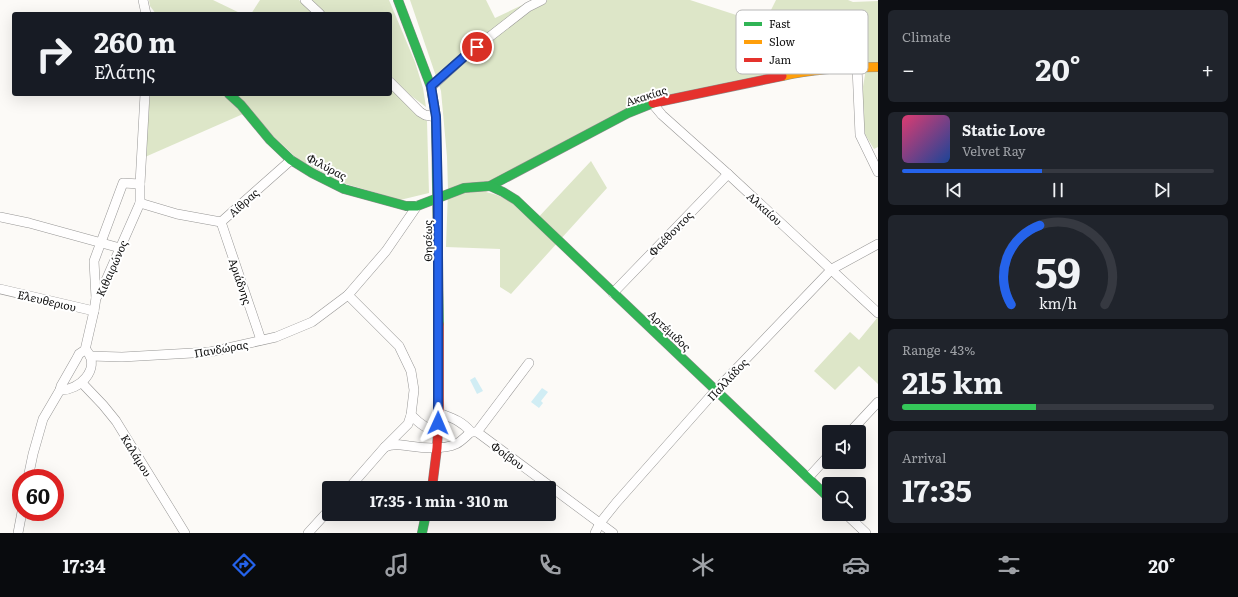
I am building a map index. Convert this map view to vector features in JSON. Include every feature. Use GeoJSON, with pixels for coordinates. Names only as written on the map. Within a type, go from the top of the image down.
{"type":"FeatureCollection","features":[{"type":"Feature","properties":{"kind":"street"},"geometry":{"type":"LineString","coordinates":[[143,0],[146,12]]}},
{"type":"Feature","properties":{"kind":"street"},"geometry":{"type":"LineString","coordinates":[[305,0],[318,12]]}},
{"type":"Feature","properties":{"kind":"street","name":"Θησέως"},"geometry":{"type":"LineString","coordinates":[[398,0],[431,86],[436,117],[439,414],[433,481]]}},
{"type":"Feature","properties":{"kind":"street"},"geometry":{"type":"LineString","coordinates":[[431,86],[465,56],[528,7],[542,0]]}},
{"type":"Feature","properties":{"kind":"street","name":"Ακακίας"},"geometry":{"type":"LineString","coordinates":[[438,198],[464,188],[490,186],[628,113],[652,103],[790,74]]}},
{"type":"Feature","properties":{"kind":"street"},"geometry":{"type":"LineString","coordinates":[[857,74],[860,135],[878,172]]}},
{"type":"Feature","properties":{"kind":"street"},"geometry":{"type":"LineString","coordinates":[[392,84],[420,112],[425,115],[436,117]]}},
{"type":"Feature","properties":{"kind":"street","name":"Κιθαιρώνος"},"geometry":{"type":"LineString","coordinates":[[30,469],[43,420],[60,390],[65,377],[79,354],[87,353],[96,298],[103,287],[140,203],[145,96]]}},
{"type":"Feature","properties":{"kind":"street","name":"Φιλύρας"},"geometry":{"type":"LineString","coordinates":[[232,96],[270,140],[291,160],[312,173],[344,189],[406,206],[417,206],[438,198]]}},
{"type":"Feature","properties":{"kind":"street","name":"Αλκαίου"},"geometry":{"type":"LineString","coordinates":[[652,103],[662,115],[832,269],[878,313]]}},
{"type":"Feature","properties":{"kind":"street","name":"Αίθρας"},"geometry":{"type":"LineString","coordinates":[[140,203],[177,214],[221,222],[291,160]]}},
{"type":"Feature","properties":{"kind":"street","name":"Φαέθοντος"},"geometry":{"type":"LineString","coordinates":[[613,293],[728,174]]}},
{"type":"Feature","properties":{"kind":"street"},"geometry":{"type":"LineString","coordinates":[[96,298],[94,261],[123,183],[140,184]]}},
{"type":"Feature","properties":{"kind":"street","name":"Αρτέμιδος"},"geometry":{"type":"LineString","coordinates":[[490,186],[516,200],[822,491]]}},
{"type":"Feature","properties":{"kind":"street","name":"Πανδώρας"},"geometry":{"type":"LineString","coordinates":[[87,353],[122,357],[210,352],[276,337],[312,322],[348,295],[386,251],[417,206]]}},
{"type":"Feature","properties":{"kind":"street"},"geometry":{"type":"LineString","coordinates":[[0,217],[120,248]]}},
{"type":"Feature","properties":{"kind":"street","name":"Αριάδνης"},"geometry":{"type":"LineString","coordinates":[[221,222],[261,340]]}},
{"type":"Feature","properties":{"kind":"street","name":"Παλλάδος"},"geometry":{"type":"LineString","coordinates":[[595,533],[600,523],[716,390],[832,269],[878,244]]}},
{"type":"Feature","properties":{"kind":"street","name":"Ελευθεριου"},"geometry":{"type":"LineString","coordinates":[[0,289],[94,311]]}},
{"type":"Feature","properties":{"kind":"street"},"geometry":{"type":"LineString","coordinates":[[348,295],[399,346],[411,371],[414,390],[411,415],[408,424],[384,448],[355,481]]}},
{"type":"Feature","properties":{"kind":"street"},"geometry":{"type":"LineString","coordinates":[[60,390],[75,388],[82,383],[92,366],[87,353]]}},
{"type":"Feature","properties":{"kind":"street"},"geometry":{"type":"LineString","coordinates":[[384,448],[390,444],[419,448],[437,448],[456,444],[474,432],[529,363]]}},
{"type":"Feature","properties":{"kind":"street","name":"Καλάμου"},"geometry":{"type":"LineString","coordinates":[[82,383],[116,421],[185,533]]}},
{"type":"Feature","properties":{"kind":"street"},"geometry":{"type":"LineString","coordinates":[[857,425],[878,402]]}},
{"type":"Feature","properties":{"kind":"street","name":"Φοίβου"},"geometry":{"type":"LineString","coordinates":[[439,414],[458,420],[466,425],[613,533]]}},
{"type":"Feature","properties":{"kind":"street"},"geometry":{"type":"LineString","coordinates":[[411,415],[424,427],[431,431],[438,432]]}},
{"type":"Feature","properties":{"kind":"street"},"geometry":{"type":"LineString","coordinates":[[808,478],[822,463]]}},
{"type":"Feature","properties":{"kind":"street"},"geometry":{"type":"LineString","coordinates":[[308,533],[322,518]]}},
{"type":"Feature","properties":{"kind":"street"},"geometry":{"type":"LineString","coordinates":[[18,533],[20,521]]}},
{"type":"Feature","properties":{"kind":"street"},"geometry":{"type":"LineString","coordinates":[[422,533],[425,521]]}},
{"type":"Feature","properties":{"kind":"street"},"geometry":{"type":"LineString","coordinates":[[853,521],[866,533]]}},
{"type":"Feature","properties":{"kind":"green space"},"geometry":{"type":"Polygon","coordinates":[[[149,0],[213,0],[238,12],[154,12],[150,6],[149,0]]]}},
{"type":"Feature","properties":{"kind":"green space"},"geometry":{"type":"Polygon","coordinates":[[[260,0],[299,0],[311,12],[252,12],[260,0]]]}},
{"type":"Feature","properties":{"kind":"green space"},"geometry":{"type":"Polygon","coordinates":[[[311,0],[389,0],[415,62],[423,88],[426,107],[410,95],[392,77],[392,12],[324,12],[311,0]]]}},
{"type":"Feature","properties":{"kind":"green space"},"geometry":{"type":"Polygon","coordinates":[[[410,0],[486,0],[495,18],[533,0],[690,0],[736,15],[736,74],[796,74],[645,101],[486,192],[495,194],[507,200],[534,222],[591,161],[607,188],[511,294],[500,287],[500,249],[446,247],[448,190],[447,157],[441,91],[410,0]]]}},
{"type":"Feature","properties":{"kind":"green space"},"geometry":{"type":"Polygon","coordinates":[[[776,0],[848,0],[853,2],[878,1],[878,147],[874,149],[857,121],[865,75],[868,74],[868,10],[771,10],[776,0]]]}},
{"type":"Feature","properties":{"kind":"green space"},"geometry":{"type":"Polygon","coordinates":[[[392,89],[413,112],[427,121],[429,193],[400,200],[343,183],[299,160],[275,138],[238,96],[392,96],[392,89]]]}},
{"type":"Feature","properties":{"kind":"green space"},"geometry":{"type":"Polygon","coordinates":[[[150,96],[225,96],[243,114],[145,157],[150,96]]]}},
{"type":"Feature","properties":{"kind":"green space"},"geometry":{"type":"Polygon","coordinates":[[[878,317],[878,384],[859,366],[835,390],[814,371],[850,332],[859,340],[878,317]]]}},
{"type":"Feature","properties":{"kind":"water"},"geometry":{"type":"Polygon","coordinates":[[[475,377],[483,391],[477,394],[470,380],[475,377]]]}},
{"type":"Feature","properties":{"kind":"water"},"geometry":{"type":"Polygon","coordinates":[[[542,388],[548,392],[541,401],[543,403],[539,408],[531,402],[542,388]]]}},
{"type":"Feature","properties":{"kind":"traffic: fast"},"geometry":{"type":"LineString","coordinates":[[398,0],[431,87],[436,117],[439,324]]}},
{"type":"Feature","properties":{"kind":"traffic: fast"},"geometry":{"type":"LineString","coordinates":[[231,96],[241,105],[270,140],[291,160],[312,173],[344,189],[406,206],[417,206],[464,188],[490,186],[628,113],[653,103]]}},
{"type":"Feature","properties":{"kind":"traffic: fast"},"geometry":{"type":"LineString","coordinates":[[490,186],[516,200],[822,491]]}},
{"type":"Feature","properties":{"kind":"traffic: fast"},"geometry":{"type":"LineString","coordinates":[[422,533],[425,521]]}},
{"type":"Feature","properties":{"kind":"traffic: slow"},"geometry":{"type":"LineString","coordinates":[[868,67],[878,67]]}},
{"type":"Feature","properties":{"kind":"traffic: slow"},"geometry":{"type":"LineString","coordinates":[[782,76],[794,74]]}},
{"type":"Feature","properties":{"kind":"traffic: jam"},"geometry":{"type":"LineString","coordinates":[[653,103],[782,76]]}},
{"type":"Feature","properties":{"kind":"traffic: jam"},"geometry":{"type":"LineString","coordinates":[[433,481],[439,413],[439,324]]}},
{"type":"Feature","properties":{"kind":"route"},"geometry":{"type":"LineString","coordinates":[[438,423],[438,198],[436,117],[431,86],[477,47]]}}]}
